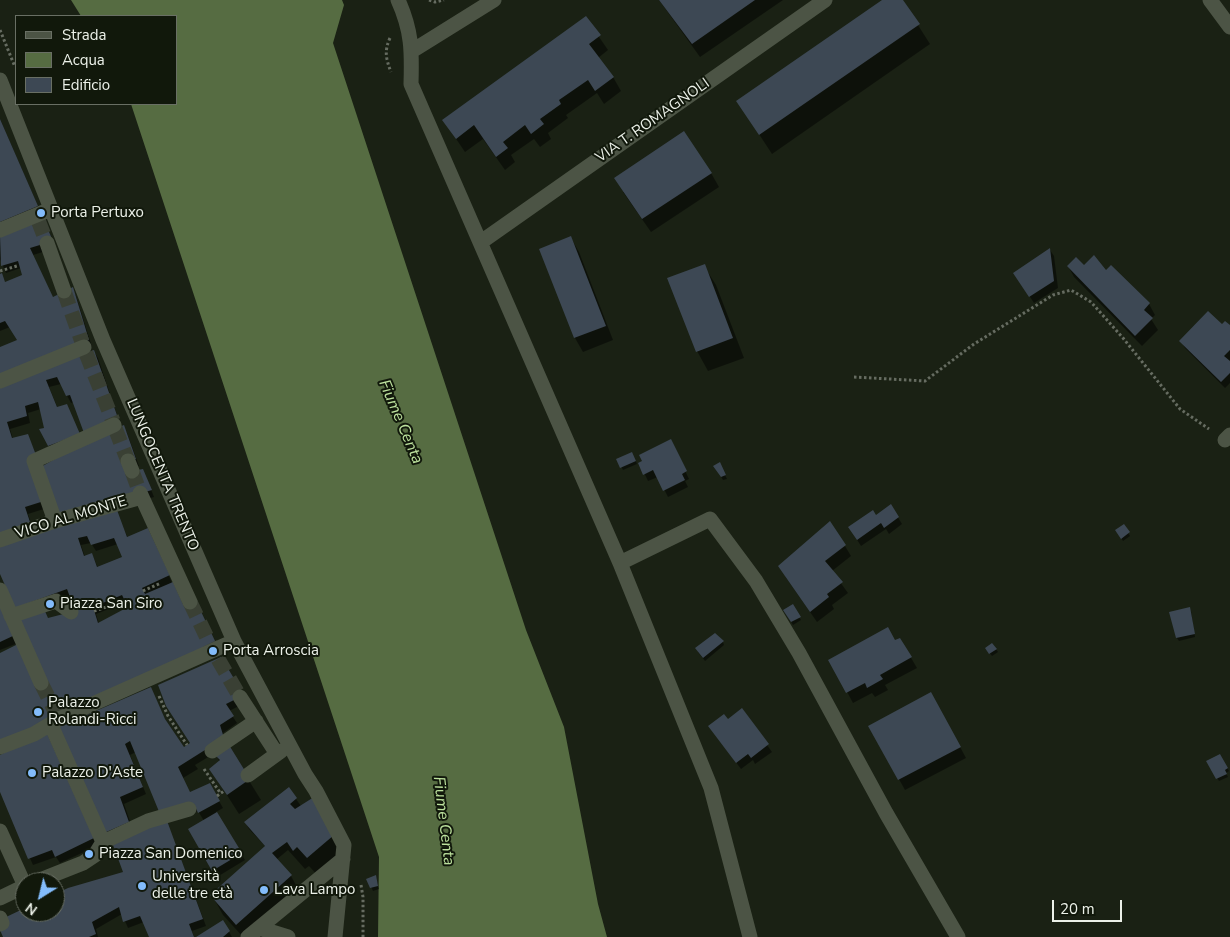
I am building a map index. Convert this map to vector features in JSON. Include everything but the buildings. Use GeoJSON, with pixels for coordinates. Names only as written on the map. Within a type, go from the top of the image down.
{"type":"FeatureCollection","features":[{"type":"Feature","properties":{"kind":"street"},"geometry":{"type":"LineString","coordinates":[[398,0],[407,20],[412,51],[411,84],[620,563],[711,788],[750,937]]}},
{"type":"Feature","properties":{"kind":"street"},"geometry":{"type":"LineString","coordinates":[[412,51],[494,0]]}},
{"type":"Feature","properties":{"kind":"street","name":"VIA T. ROMAGNOLI"},"geometry":{"type":"LineString","coordinates":[[481,242],[826,0]]}},
{"type":"Feature","properties":{"kind":"street"},"geometry":{"type":"LineString","coordinates":[[1210,0],[1230,27]]}},
{"type":"Feature","properties":{"kind":"street","name":"LUNGOCENTA TRENTO"},"geometry":{"type":"LineString","coordinates":[[0,80],[103,340],[234,641],[304,774],[316,791],[344,845],[335,937]]}},
{"type":"Feature","properties":{"kind":"street"},"geometry":{"type":"LineString","coordinates":[[0,230],[37,218],[51,209]]}},
{"type":"Feature","properties":{"kind":"street"},"geometry":{"type":"LineString","coordinates":[[47,243],[64,291]]}},
{"type":"Feature","properties":{"kind":"street"},"geometry":{"type":"LineString","coordinates":[[0,381],[84,347]]}},
{"type":"Feature","properties":{"kind":"street"},"geometry":{"type":"LineString","coordinates":[[55,521],[34,461],[114,424]]}},
{"type":"Feature","properties":{"kind":"street","name":"VICO AL MONTE"},"geometry":{"type":"LineString","coordinates":[[0,540],[141,495],[190,602]]}},
{"type":"Feature","properties":{"kind":"street"},"geometry":{"type":"LineString","coordinates":[[620,563],[710,519],[756,581],[799,653],[886,813],[958,937]]}},
{"type":"Feature","properties":{"kind":"street"},"geometry":{"type":"LineString","coordinates":[[0,590],[41,683]]}},
{"type":"Feature","properties":{"kind":"street"},"geometry":{"type":"LineString","coordinates":[[11,616],[56,601],[71,612]]}},
{"type":"Feature","properties":{"kind":"street"},"geometry":{"type":"LineString","coordinates":[[0,747],[34,734],[59,719],[214,652],[234,641]]}},
{"type":"Feature","properties":{"kind":"street"},"geometry":{"type":"LineString","coordinates":[[240,697],[279,753],[248,775]]}},
{"type":"Feature","properties":{"kind":"street"},"geometry":{"type":"LineString","coordinates":[[212,751],[256,721]]}},
{"type":"Feature","properties":{"kind":"street"},"geometry":{"type":"LineString","coordinates":[[51,724],[103,842]]}},
{"type":"Feature","properties":{"kind":"street"},"geometry":{"type":"LineString","coordinates":[[60,872],[83,863],[95,855],[103,842],[148,821],[189,809]]}},
{"type":"Feature","properties":{"kind":"street"},"geometry":{"type":"LineString","coordinates":[[0,831],[19,872]]}},
{"type":"Feature","properties":{"kind":"street"},"geometry":{"type":"LineString","coordinates":[[254,933],[343,859]]}},
{"type":"Feature","properties":{"kind":"street"},"geometry":{"type":"LineString","coordinates":[[0,898],[15,891]]}},
{"type":"Feature","properties":{"kind":"street"},"geometry":{"type":"LineString","coordinates":[[254,933],[288,937]]}},
{"type":"Feature","properties":{"kind":"path"},"geometry":{"type":"LineString","coordinates":[[429,0],[435,2],[444,0]]}},
{"type":"Feature","properties":{"kind":"path"},"geometry":{"type":"LineString","coordinates":[[0,30],[15,68]]}},
{"type":"Feature","properties":{"kind":"path"},"geometry":{"type":"LineString","coordinates":[[0,272],[17,266]]}},
{"type":"Feature","properties":{"kind":"path"},"geometry":{"type":"LineString","coordinates":[[854,377],[926,381],[974,344],[1053,295],[1071,290],[1091,302],[1123,338],[1180,409],[1228,437]]}},
{"type":"Feature","properties":{"kind":"path"},"geometry":{"type":"LineString","coordinates":[[94,611],[125,601]]}},
{"type":"Feature","properties":{"kind":"path"},"geometry":{"type":"LineString","coordinates":[[151,679],[168,716],[187,745]]}},
{"type":"Feature","properties":{"kind":"path"},"geometry":{"type":"LineString","coordinates":[[203,767],[221,793]]}},
{"type":"Feature","properties":{"kind":"water","name":"Fiume Centa"},"geometry":{"type":"Polygon","coordinates":[[[71,0],[342,0],[344,5],[333,43],[526,630],[564,727],[598,904],[607,937],[378,937],[379,857],[131,105],[178,105],[178,15],[80,15],[71,0]]]}},
{"type":"Feature","properties":{"kind":"tunnel"},"geometry":{"type":"LineString","coordinates":[[38,220],[47,243]]}},
{"type":"Feature","properties":{"kind":"tunnel"},"geometry":{"type":"LineString","coordinates":[[64,291],[82,342]]}},
{"type":"Feature","properties":{"kind":"tunnel"},"geometry":{"type":"LineString","coordinates":[[86,353],[113,421]]}},
{"type":"Feature","properties":{"kind":"tunnel"},"geometry":{"type":"LineString","coordinates":[[115,428],[128,461]]}},
{"type":"Feature","properties":{"kind":"tunnel"},"geometry":{"type":"LineString","coordinates":[[132,471],[140,493]]}},
{"type":"Feature","properties":{"kind":"tunnel"},"geometry":{"type":"LineString","coordinates":[[190,602],[211,646]]}},
{"type":"Feature","properties":{"kind":"tunnel"},"geometry":{"type":"LineString","coordinates":[[218,659],[240,697]]}},
{"type":"Feature","properties":{"kind":"tunnel"},"geometry":{"type":"LineString","coordinates":[[41,683],[59,719]]}},
{"type":"Feature","properties":{"kind":"place","name":"Porta Pertuxo"},"geometry":{"type":"Point","coordinates":[41,213]}},
{"type":"Feature","properties":{"kind":"place","name":"Piazza San Siro"},"geometry":{"type":"Point","coordinates":[50,604]}},
{"type":"Feature","properties":{"kind":"place","name":"Porta Arroscia"},"geometry":{"type":"Point","coordinates":[213,651]}},
{"type":"Feature","properties":{"kind":"place","name":"Palazzo Rolandi-Ricci"},"geometry":{"type":"Point","coordinates":[38,712]}},
{"type":"Feature","properties":{"kind":"place","name":"Palazzo D'Aste"},"geometry":{"type":"Point","coordinates":[32,773]}},
{"type":"Feature","properties":{"kind":"place","name":"Piazza San Domenico"},"geometry":{"type":"Point","coordinates":[89,854]}},
{"type":"Feature","properties":{"kind":"place","name":"Università delle tre età"},"geometry":{"type":"Point","coordinates":[142,886]}},
{"type":"Feature","properties":{"kind":"place","name":"Lava Lampo"},"geometry":{"type":"Point","coordinates":[264,890]}}]}
